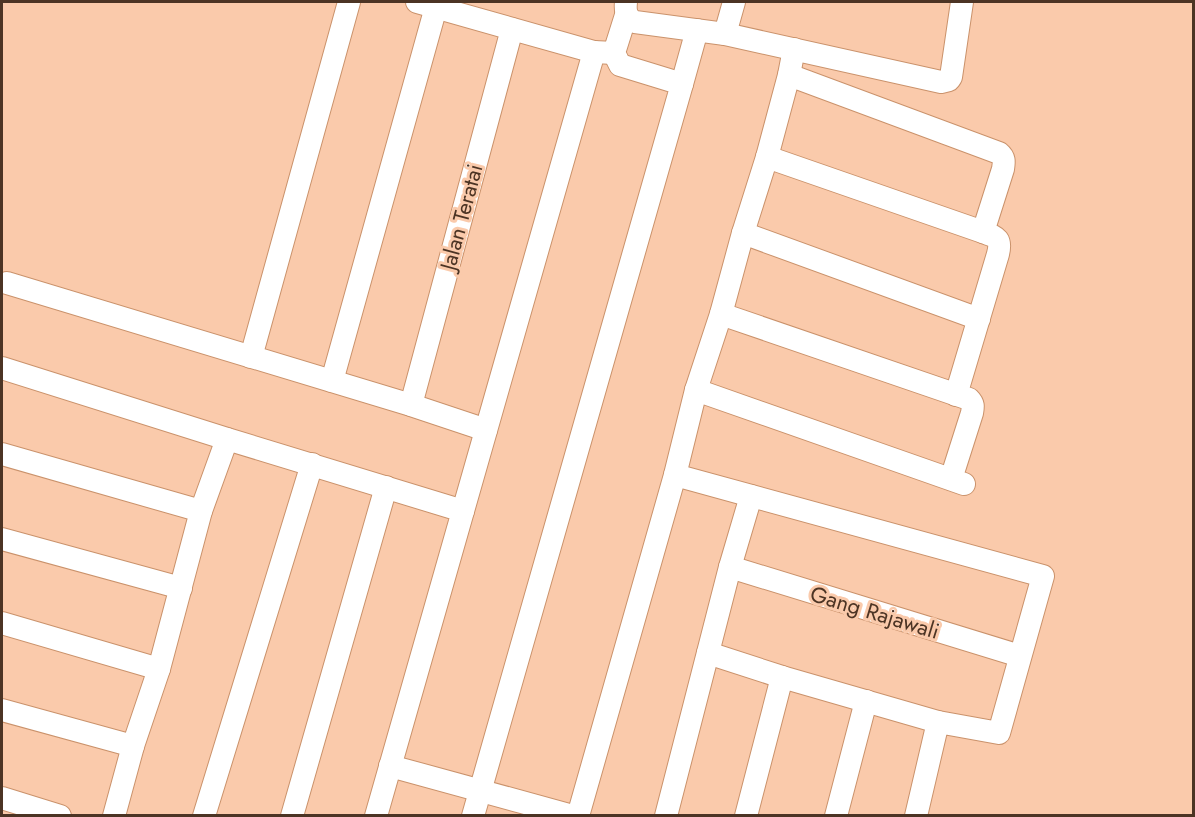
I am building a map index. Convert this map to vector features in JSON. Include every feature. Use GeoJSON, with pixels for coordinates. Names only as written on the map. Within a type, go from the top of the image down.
{"type":"FeatureCollection","features":[{"type":"Feature","properties":{"kind":"street"},"geometry":{"type":"LineString","coordinates":[[251,357],[349,2]]}},
{"type":"Feature","properties":{"kind":"street"},"geometry":{"type":"LineString","coordinates":[[725,34],[734,2]]}},
{"type":"Feature","properties":{"kind":"street"},"geometry":{"type":"LineString","coordinates":[[626,8],[630,20],[635,22],[725,34],[946,82],[951,77],[962,2]]}},
{"type":"Feature","properties":{"kind":"street"},"geometry":{"type":"LineString","coordinates":[[332,381],[427,4],[604,53],[620,65],[682,84]]}},
{"type":"Feature","properties":{"kind":"street"},"geometry":{"type":"LineString","coordinates":[[376,816],[486,430],[604,53],[626,8]]}},
{"type":"Feature","properties":{"kind":"street","name":"Jalan Teratai"},"geometry":{"type":"LineString","coordinates":[[411,405],[512,29]]}},
{"type":"Feature","properties":{"kind":"street"},"geometry":{"type":"LineString","coordinates":[[473,816],[697,30]]}},
{"type":"Feature","properties":{"kind":"street"},"geometry":{"type":"LineString","coordinates":[[578,816],[675,475],[696,390],[721,314],[766,157],[794,49]]}},
{"type":"Feature","properties":{"kind":"street"},"geometry":{"type":"LineString","coordinates":[[789,75],[1003,156],[1005,161],[1003,169],[983,232]]}},
{"type":"Feature","properties":{"kind":"street"},"geometry":{"type":"LineString","coordinates":[[766,157],[996,237],[1000,246],[956,395]]}},
{"type":"Feature","properties":{"kind":"street"},"geometry":{"type":"LineString","coordinates":[[743,233],[979,319]]}},
{"type":"Feature","properties":{"kind":"street"},"geometry":{"type":"LineString","coordinates":[[7,283],[411,405],[486,430]]}},
{"type":"Feature","properties":{"kind":"street"},"geometry":{"type":"LineString","coordinates":[[696,390],[957,482],[973,406],[969,399],[721,314]]}},
{"type":"Feature","properties":{"kind":"street"},"geometry":{"type":"LineString","coordinates":[[2,368],[463,510]]}},
{"type":"Feature","properties":{"kind":"street"},"geometry":{"type":"LineString","coordinates":[[114,816],[133,746],[159,669],[201,511],[227,439]]}},
{"type":"Feature","properties":{"kind":"street"},"geometry":{"type":"LineString","coordinates":[[2,454],[201,511]]}},
{"type":"Feature","properties":{"kind":"street"},"geometry":{"type":"LineString","coordinates":[[204,816],[312,464]]}},
{"type":"Feature","properties":{"kind":"street"},"geometry":{"type":"LineString","coordinates":[[675,475],[1043,576],[999,733],[938,723],[782,677],[708,652]]}},
{"type":"Feature","properties":{"kind":"street"},"geometry":{"type":"LineString","coordinates":[[292,816],[386,487]]}},
{"type":"Feature","properties":{"kind":"street"},"geometry":{"type":"LineString","coordinates":[[666,816],[730,567],[751,496]]}},
{"type":"Feature","properties":{"kind":"street"},"geometry":{"type":"LineString","coordinates":[[2,539],[181,588]]}},
{"type":"Feature","properties":{"kind":"street","name":"Gang Rajawali"},"geometry":{"type":"LineString","coordinates":[[730,567],[1020,656]]}},
{"type":"Feature","properties":{"kind":"street"},"geometry":{"type":"LineString","coordinates":[[2,623],[159,669]]}},
{"type":"Feature","properties":{"kind":"street"},"geometry":{"type":"LineString","coordinates":[[746,816],[782,677]]}},
{"type":"Feature","properties":{"kind":"street"},"geometry":{"type":"LineString","coordinates":[[836,816],[866,701]]}},
{"type":"Feature","properties":{"kind":"street"},"geometry":{"type":"LineString","coordinates":[[2,710],[133,746]]}},
{"type":"Feature","properties":{"kind":"street"},"geometry":{"type":"LineString","coordinates":[[916,816],[938,723]]}},
{"type":"Feature","properties":{"kind":"street"},"geometry":{"type":"LineString","coordinates":[[390,766],[573,816]]}},
{"type":"Feature","properties":{"kind":"street"},"geometry":{"type":"LineString","coordinates":[[2,798],[60,816]]}}]}
